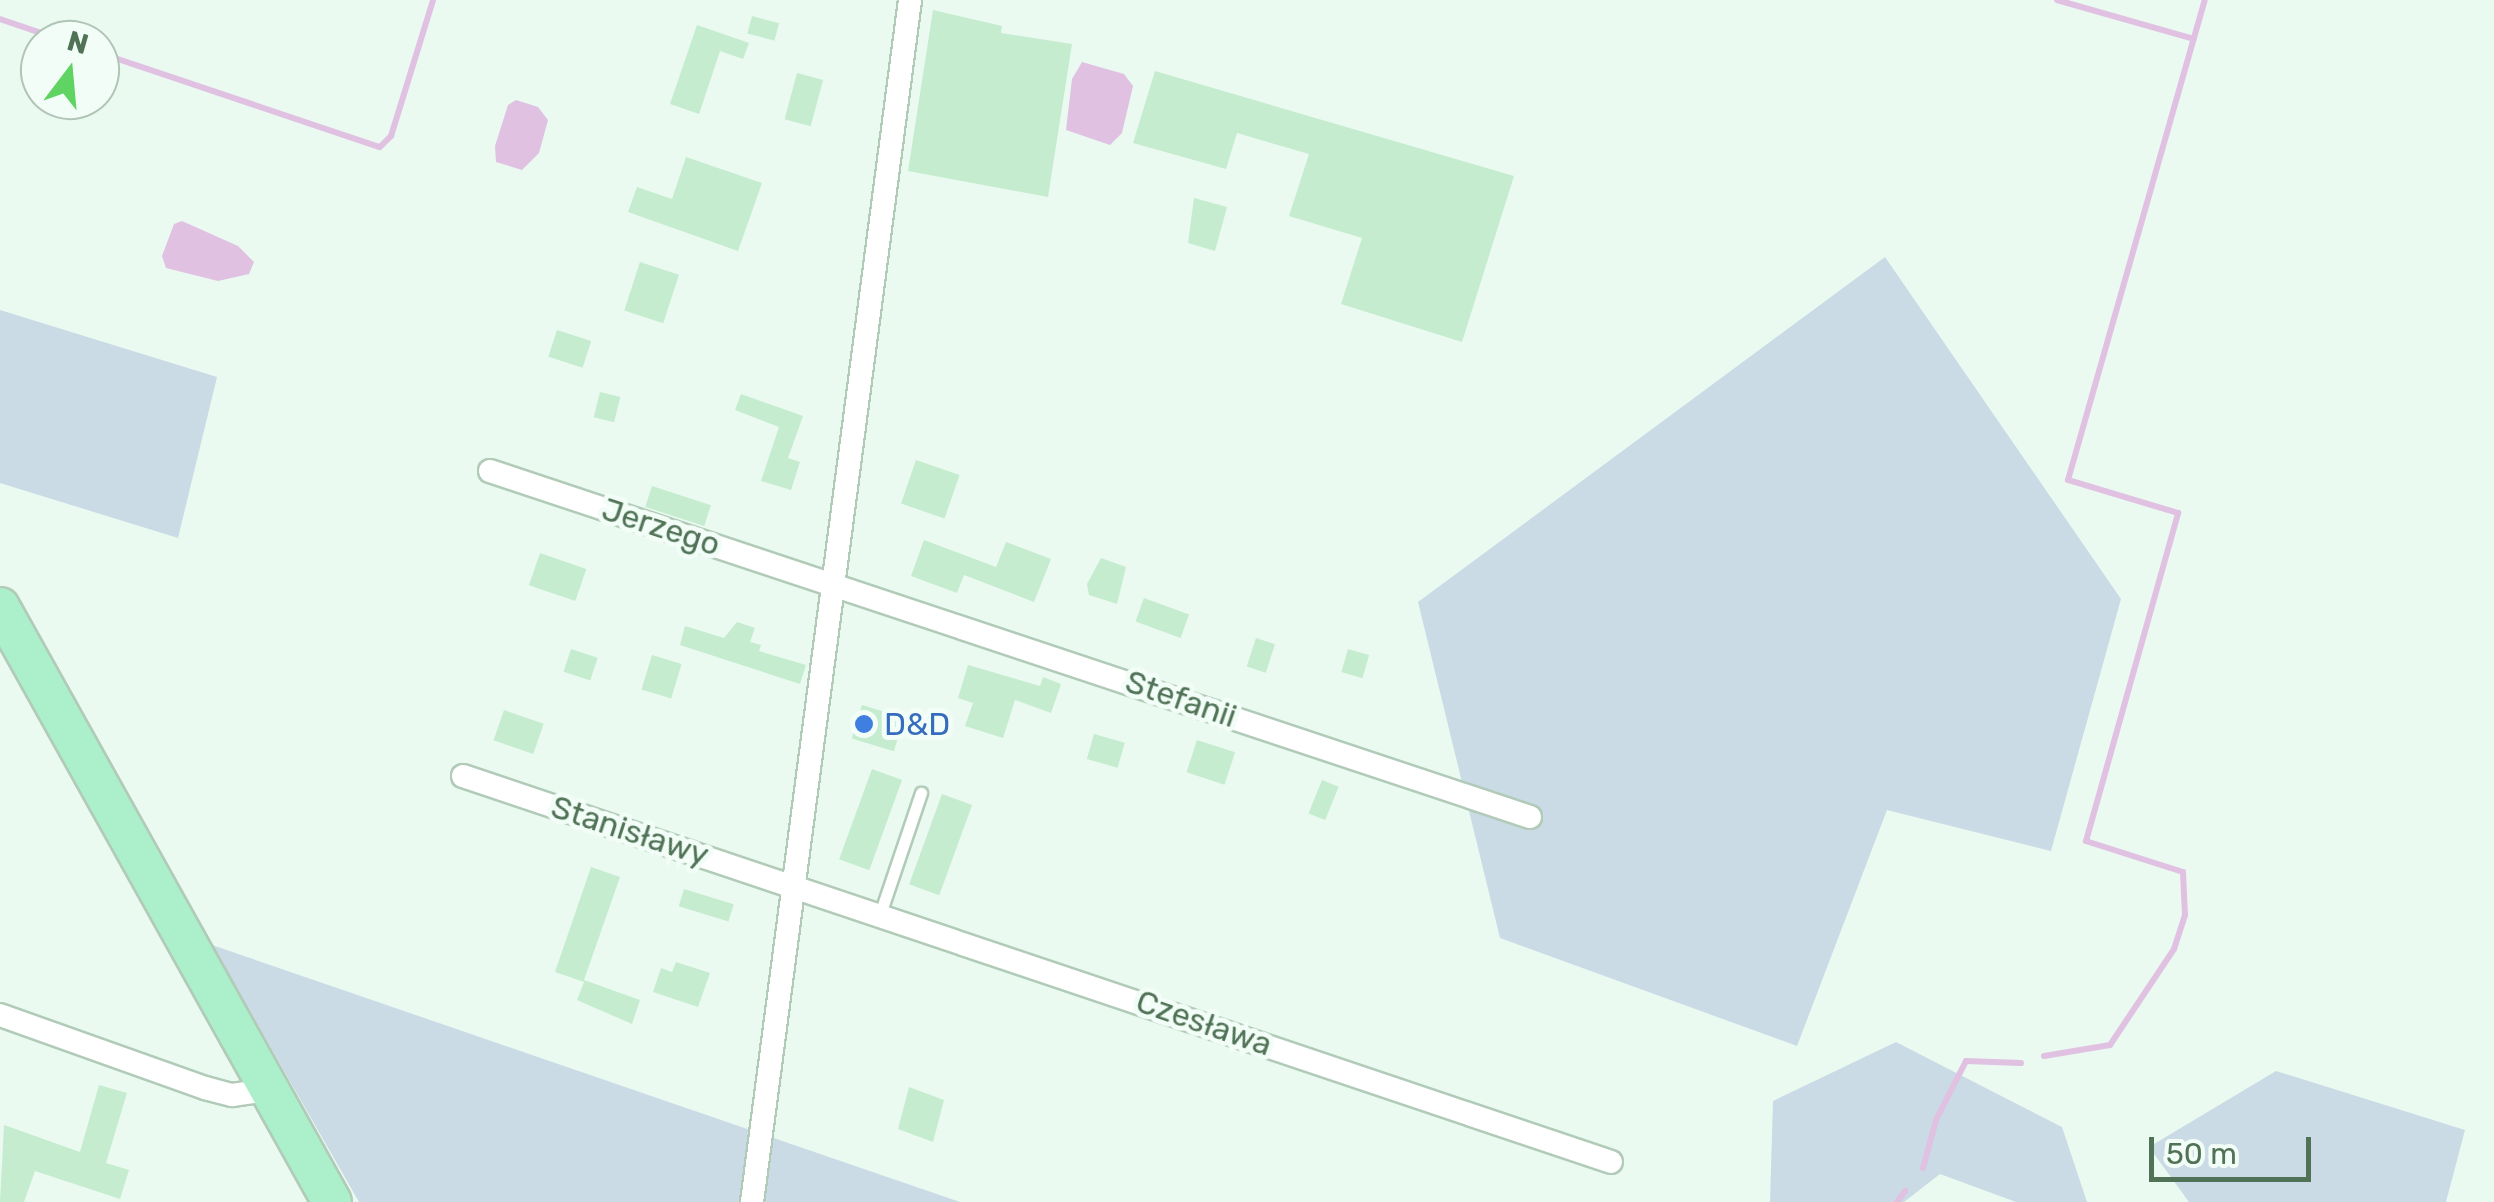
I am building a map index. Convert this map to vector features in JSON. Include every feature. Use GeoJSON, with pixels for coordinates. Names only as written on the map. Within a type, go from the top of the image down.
{"type":"FeatureCollection","features":[{"type":"Feature","properties":{"kind":"main road"},"geometry":{"type":"LineString","coordinates":[[0,607],[332,1202]]}},
{"type":"Feature","properties":{"kind":"street"},"geometry":{"type":"LineString","coordinates":[[752,1202],[910,0]]}},
{"type":"Feature","properties":{"kind":"street","name":"Jerzego"},"geometry":{"type":"LineString","coordinates":[[490,471],[832,580]]}},
{"type":"Feature","properties":{"kind":"street","name":"Stefanii"},"geometry":{"type":"LineString","coordinates":[[832,580],[1530,817]]}},
{"type":"Feature","properties":{"kind":"street","name":"Stanisławy"},"geometry":{"type":"LineString","coordinates":[[463,776],[796,886]]}},
{"type":"Feature","properties":{"kind":"street","name":"Czesława"},"geometry":{"type":"LineString","coordinates":[[796,886],[1611,1162]]}},
{"type":"Feature","properties":{"kind":"street"},"geometry":{"type":"LineString","coordinates":[[0,1015],[232,1095],[269,1090]]}},
{"type":"Feature","properties":{"kind":"lane"},"geometry":{"type":"LineString","coordinates":[[880,914],[921,793]]}},
{"type":"Feature","properties":{"kind":"shaded area"},"geometry":{"type":"Polygon","coordinates":[[[1082,62],[1124,74],[1133,86],[1122,133],[1110,145],[1066,130],[1072,79],[1082,62]]]}},
{"type":"Feature","properties":{"kind":"shaded area"},"geometry":{"type":"Polygon","coordinates":[[[516,100],[538,107],[548,120],[539,153],[522,170],[496,162],[495,146],[508,105],[516,100]]]}},
{"type":"Feature","properties":{"kind":"shaded area"},"geometry":{"type":"Polygon","coordinates":[[[182,221],[238,246],[254,262],[249,274],[218,281],[166,268],[162,256],[174,224],[182,221]]]}},
{"type":"Feature","properties":{"kind":"shaded area"},"geometry":{"type":"Polygon","coordinates":[[[1885,257],[2121,599],[2051,851],[1887,810],[1797,1046],[1500,938],[1418,602],[1885,257]]]}},
{"type":"Feature","properties":{"kind":"shaded area"},"geometry":{"type":"Polygon","coordinates":[[[0,310],[217,377],[178,538],[0,483],[0,310]]]}},
{"type":"Feature","properties":{"kind":"shaded area"},"geometry":{"type":"Polygon","coordinates":[[[212,945],[960,1202],[359,1202],[212,945]]]}},
{"type":"Feature","properties":{"kind":"shaded area"},"geometry":{"type":"Polygon","coordinates":[[[1896,1042],[2062,1127],[2087,1202],[2016,1202],[1940,1174],[1904,1202],[1770,1202],[1773,1101],[1896,1042]]]}},
{"type":"Feature","properties":{"kind":"shaded area"},"geometry":{"type":"Polygon","coordinates":[[[2276,1071],[2465,1130],[2446,1202],[2189,1202],[2149,1147],[2276,1071]]]}},
{"type":"Feature","properties":{"kind":"building"},"geometry":{"type":"Polygon","coordinates":[[[933,10],[1002,26],[1001,33],[1072,44],[1048,197],[908,171],[933,10]]]}},
{"type":"Feature","properties":{"kind":"building"},"geometry":{"type":"Polygon","coordinates":[[[752,16],[779,23],[774,41],[747,33],[752,16]]]}},
{"type":"Feature","properties":{"kind":"building"},"geometry":{"type":"Polygon","coordinates":[[[697,25],[749,43],[743,59],[720,51],[699,114],[670,104],[697,25]]]}},
{"type":"Feature","properties":{"kind":"building"},"geometry":{"type":"Polygon","coordinates":[[[1155,71],[1514,176],[1462,342],[1341,304],[1362,238],[1289,216],[1309,154],[1237,133],[1226,169],[1133,143],[1155,71]]]}},
{"type":"Feature","properties":{"kind":"building"},"geometry":{"type":"Polygon","coordinates":[[[797,73],[823,80],[811,126],[785,119],[797,73]]]}},
{"type":"Feature","properties":{"kind":"building"},"geometry":{"type":"Polygon","coordinates":[[[686,157],[762,183],[738,251],[628,212],[637,187],[672,199],[686,157]]]}},
{"type":"Feature","properties":{"kind":"building"},"geometry":{"type":"Polygon","coordinates":[[[1194,198],[1227,207],[1215,251],[1188,243],[1194,198]]]}},
{"type":"Feature","properties":{"kind":"building"},"geometry":{"type":"Polygon","coordinates":[[[640,262],[679,275],[663,323],[624,311],[640,262]]]}},
{"type":"Feature","properties":{"kind":"building"},"geometry":{"type":"Polygon","coordinates":[[[557,330],[591,341],[583,368],[548,357],[557,330]]]}},
{"type":"Feature","properties":{"kind":"building"},"geometry":{"type":"Polygon","coordinates":[[[600,392],[620,397],[614,422],[594,417],[600,392]]]}},
{"type":"Feature","properties":{"kind":"building"},"geometry":{"type":"Polygon","coordinates":[[[741,394],[803,416],[788,458],[800,462],[791,490],[761,481],[779,427],[735,410],[741,394]]]}},
{"type":"Feature","properties":{"kind":"building"},"geometry":{"type":"Polygon","coordinates":[[[916,460],[959,475],[945,518],[901,503],[916,460]]]}},
{"type":"Feature","properties":{"kind":"building"},"geometry":{"type":"Polygon","coordinates":[[[652,486],[711,505],[704,526],[645,507],[652,486]]]}},
{"type":"Feature","properties":{"kind":"building"},"geometry":{"type":"Polygon","coordinates":[[[924,540],[996,567],[1006,542],[1051,559],[1034,602],[964,575],[957,593],[911,576],[924,540]]]}},
{"type":"Feature","properties":{"kind":"building"},"geometry":{"type":"Polygon","coordinates":[[[540,553],[586,569],[575,601],[529,585],[540,553]]]}},
{"type":"Feature","properties":{"kind":"building"},"geometry":{"type":"Polygon","coordinates":[[[1101,558],[1126,567],[1117,604],[1089,595],[1087,584],[1101,558]]]}},
{"type":"Feature","properties":{"kind":"building"},"geometry":{"type":"Polygon","coordinates":[[[1144,598],[1189,614],[1181,638],[1135,621],[1144,598]]]}},
{"type":"Feature","properties":{"kind":"building"},"geometry":{"type":"Polygon","coordinates":[[[737,622],[755,628],[750,642],[761,645],[759,651],[806,665],[800,684],[680,645],[685,626],[724,638],[737,622]]]}},
{"type":"Feature","properties":{"kind":"building"},"geometry":{"type":"Polygon","coordinates":[[[1256,638],[1275,644],[1266,673],[1247,667],[1256,638]]]}},
{"type":"Feature","properties":{"kind":"building"},"geometry":{"type":"Polygon","coordinates":[[[571,649],[598,658],[590,680],[564,672],[571,649]]]}},
{"type":"Feature","properties":{"kind":"building"},"geometry":{"type":"Polygon","coordinates":[[[1348,649],[1369,655],[1363,678],[1341,672],[1348,649]]]}},
{"type":"Feature","properties":{"kind":"building"},"geometry":{"type":"Polygon","coordinates":[[[652,655],[682,664],[671,698],[641,689],[652,655]]]}},
{"type":"Feature","properties":{"kind":"building"},"geometry":{"type":"Polygon","coordinates":[[[968,665],[1040,686],[1043,677],[1061,684],[1051,713],[1015,700],[1003,738],[965,726],[973,703],[958,698],[968,665]]]}},
{"type":"Feature","properties":{"kind":"building"},"geometry":{"type":"Polygon","coordinates":[[[862,705],[904,718],[894,751],[852,738],[862,705]]]}},
{"type":"Feature","properties":{"kind":"building"},"geometry":{"type":"Polygon","coordinates":[[[504,710],[544,724],[533,754],[494,740],[504,710]]]}},
{"type":"Feature","properties":{"kind":"building"},"geometry":{"type":"Polygon","coordinates":[[[1094,734],[1125,743],[1118,768],[1087,759],[1094,734]]]}},
{"type":"Feature","properties":{"kind":"building"},"geometry":{"type":"Polygon","coordinates":[[[1197,740],[1235,752],[1225,785],[1186,772],[1197,740]]]}},
{"type":"Feature","properties":{"kind":"building"},"geometry":{"type":"Polygon","coordinates":[[[872,769],[902,780],[869,870],[839,859],[872,769]]]}},
{"type":"Feature","properties":{"kind":"building"},"geometry":{"type":"Polygon","coordinates":[[[1322,780],[1339,787],[1325,820],[1309,813],[1322,780]]]}},
{"type":"Feature","properties":{"kind":"building"},"geometry":{"type":"Polygon","coordinates":[[[942,794],[972,805],[939,895],[909,884],[942,794]]]}},
{"type":"Feature","properties":{"kind":"building"},"geometry":{"type":"Polygon","coordinates":[[[591,867],[620,877],[584,980],[640,1000],[632,1024],[577,1000],[584,982],[555,972],[591,867]]]}},
{"type":"Feature","properties":{"kind":"building"},"geometry":{"type":"Polygon","coordinates":[[[684,889],[734,904],[728,921],[679,906],[684,889]]]}},
{"type":"Feature","properties":{"kind":"building"},"geometry":{"type":"Polygon","coordinates":[[[676,962],[710,973],[698,1007],[653,992],[661,968],[672,972],[676,962]]]}},
{"type":"Feature","properties":{"kind":"building"},"geometry":{"type":"Polygon","coordinates":[[[99,1085],[127,1093],[106,1163],[129,1170],[120,1199],[35,1171],[24,1202],[0,1202],[4,1125],[80,1152],[99,1085]]]}},
{"type":"Feature","properties":{"kind":"building"},"geometry":{"type":"Polygon","coordinates":[[[909,1087],[944,1100],[933,1142],[898,1129],[909,1087]]]}},
{"type":"Feature","properties":{"kind":"waterway"},"geometry":{"type":"LineString","coordinates":[[120,60],[380,147],[391,136],[433,0]]}},
{"type":"Feature","properties":{"kind":"waterway"},"geometry":{"type":"LineString","coordinates":[[2057,0],[2194,39]]}},
{"type":"Feature","properties":{"kind":"waterway"},"geometry":{"type":"LineString","coordinates":[[2044,1056],[2110,1045],[2174,949],[2185,915],[2183,872],[2086,841],[2178,513],[2068,480],[2205,0]]}},
{"type":"Feature","properties":{"kind":"waterway"},"geometry":{"type":"LineString","coordinates":[[0,19],[20,26]]}},
{"type":"Feature","properties":{"kind":"waterway"},"geometry":{"type":"LineString","coordinates":[[1923,1168],[1936,1120],[1966,1061],[2021,1063]]}},
{"type":"Feature","properties":{"kind":"waterway"},"geometry":{"type":"LineString","coordinates":[[1897,1202],[1905,1191]]}},
{"type":"Feature","properties":{"kind":"place","name":"D&D"},"geometry":{"type":"Point","coordinates":[864,724]}}]}
